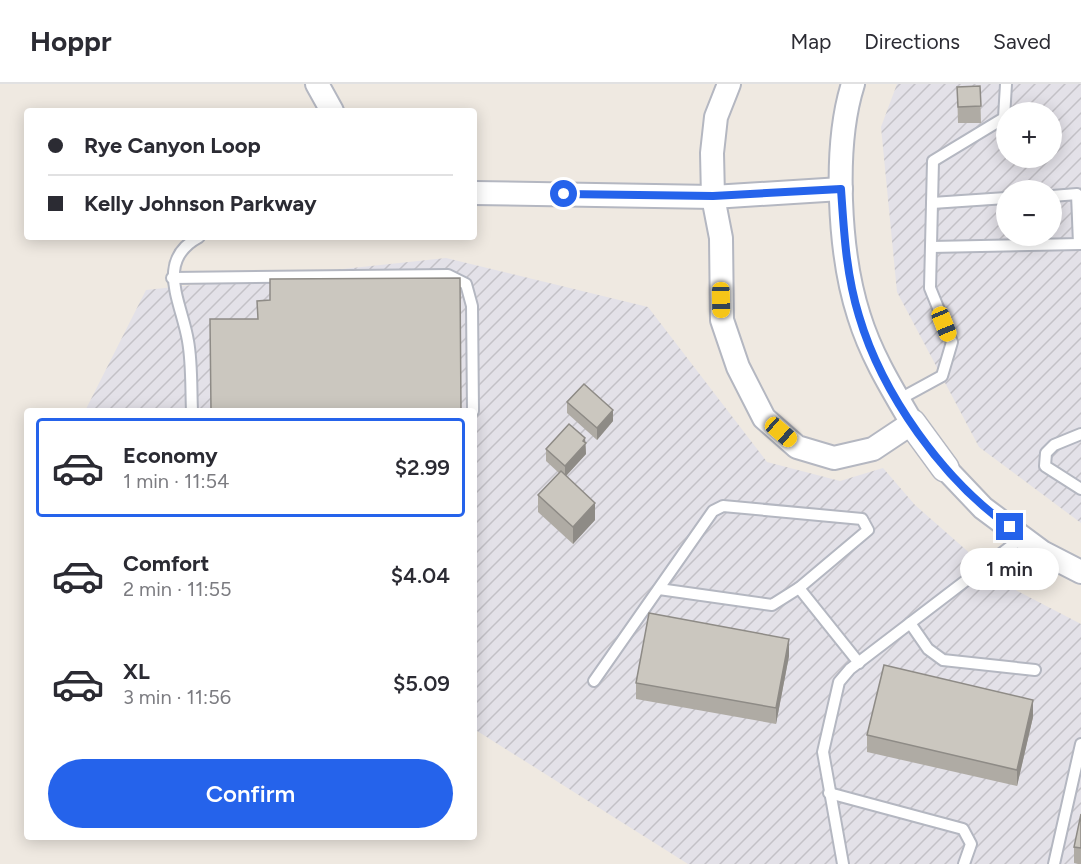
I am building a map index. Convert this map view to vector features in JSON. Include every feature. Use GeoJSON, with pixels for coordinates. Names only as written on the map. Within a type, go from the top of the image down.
{"type":"FeatureCollection","features":[{"type":"Feature","properties":{"kind":"street"},"geometry":{"type":"LineString","coordinates":[[318,84],[330,108]]}},
{"type":"Feature","properties":{"kind":"street"},"geometry":{"type":"LineString","coordinates":[[729,84],[716,117],[712,153],[713,196],[721,238],[722,320],[738,367],[764,418],[797,447],[834,458],[873,449],[912,423]]}},
{"type":"Feature","properties":{"kind":"street"},"geometry":{"type":"LineString","coordinates":[[853,84],[842,146],[841,189],[847,266],[859,316],[880,369],[912,423],[945,468],[983,508],[1042,552],[1081,572]]}},
{"type":"Feature","properties":{"kind":"street"},"geometry":{"type":"LineString","coordinates":[[477,193],[713,196],[841,189]]}},
{"type":"Feature","properties":{"kind":"lane"},"geometry":{"type":"LineString","coordinates":[[898,400],[942,375],[952,342],[930,288],[933,161],[1004,118],[1006,84]]}},
{"type":"Feature","properties":{"kind":"lane"},"geometry":{"type":"LineString","coordinates":[[931,247],[1080,244],[1077,194],[1062,195]]}},
{"type":"Feature","properties":{"kind":"lane"},"geometry":{"type":"LineString","coordinates":[[932,203],[996,199]]}},
{"type":"Feature","properties":{"kind":"lane"},"geometry":{"type":"LineString","coordinates":[[192,408],[189,342],[172,278],[179,252],[195,240]]}},
{"type":"Feature","properties":{"kind":"lane"},"geometry":{"type":"LineString","coordinates":[[172,278],[448,275],[466,284],[472,306],[473,408]]}},
{"type":"Feature","properties":{"kind":"lane"},"geometry":{"type":"LineString","coordinates":[[1081,435],[1054,445],[1046,453],[1045,466],[1081,489]]}},
{"type":"Feature","properties":{"kind":"lane"},"geometry":{"type":"LineString","coordinates":[[594,681],[713,511],[723,506],[862,519],[868,530],[798,588],[772,605],[659,589]]}},
{"type":"Feature","properties":{"kind":"lane"},"geometry":{"type":"LineString","coordinates":[[843,864],[823,752],[839,682],[859,663],[1023,537]]}},
{"type":"Feature","properties":{"kind":"lane"},"geometry":{"type":"LineString","coordinates":[[798,588],[859,663]]}},
{"type":"Feature","properties":{"kind":"lane"},"geometry":{"type":"LineString","coordinates":[[910,623],[928,649],[943,660],[1035,670]]}},
{"type":"Feature","properties":{"kind":"lane"},"geometry":{"type":"LineString","coordinates":[[1054,864],[1081,744]]}},
{"type":"Feature","properties":{"kind":"lane"},"geometry":{"type":"LineString","coordinates":[[829,793],[963,829],[971,844],[964,864]]}},
{"type":"Feature","properties":{"kind":"shaded area"},"geometry":{"type":"Polygon","coordinates":[[[897,84],[1081,84],[1081,523],[979,447],[897,292],[881,127],[897,84]]]}},
{"type":"Feature","properties":{"kind":"shaded area"},"geometry":{"type":"Polygon","coordinates":[[[446,258],[648,307],[767,462],[840,481],[883,468],[915,505],[1006,585],[1081,624],[1081,864],[688,864],[477,731],[477,408],[87,408],[146,290],[446,258]]]}},
{"type":"Feature","properties":{"kind":"building"},"geometry":{"type":"Polygon","coordinates":[[[980,86],[981,106],[958,107],[957,87],[980,86]]]}},
{"type":"Feature","properties":{"kind":"building"},"geometry":{"type":"Polygon","coordinates":[[[460,278],[461,408],[211,408],[210,319],[258,319],[257,301],[270,300],[270,279],[460,278]]]}},
{"type":"Feature","properties":{"kind":"building"},"geometry":{"type":"Polygon","coordinates":[[[584,384],[613,410],[597,428],[567,402],[584,384]]]}},
{"type":"Feature","properties":{"kind":"building"},"geometry":{"type":"Polygon","coordinates":[[[569,424],[585,438],[583,441],[586,443],[565,466],[546,449],[569,424]]]}},
{"type":"Feature","properties":{"kind":"building"},"geometry":{"type":"Polygon","coordinates":[[[561,471],[595,503],[573,527],[538,495],[561,471]]]}},
{"type":"Feature","properties":{"kind":"building"},"geometry":{"type":"Polygon","coordinates":[[[649,613],[789,639],[776,708],[636,683],[649,613]]]}},
{"type":"Feature","properties":{"kind":"building"},"geometry":{"type":"Polygon","coordinates":[[[884,665],[1033,700],[1017,770],[867,735],[884,665]]]}},
{"type":"Feature","properties":{"kind":"building"},"geometry":{"type":"Polygon","coordinates":[[[1081,814],[1081,848],[1074,847],[1081,814]]]}},
{"type":"Feature","properties":{"kind":"route"},"geometry":{"type":"LineString","coordinates":[[564,194],[713,196],[841,189],[847,266],[859,316],[880,369],[912,423],[941,464],[983,508],[1010,527]]}}]}
